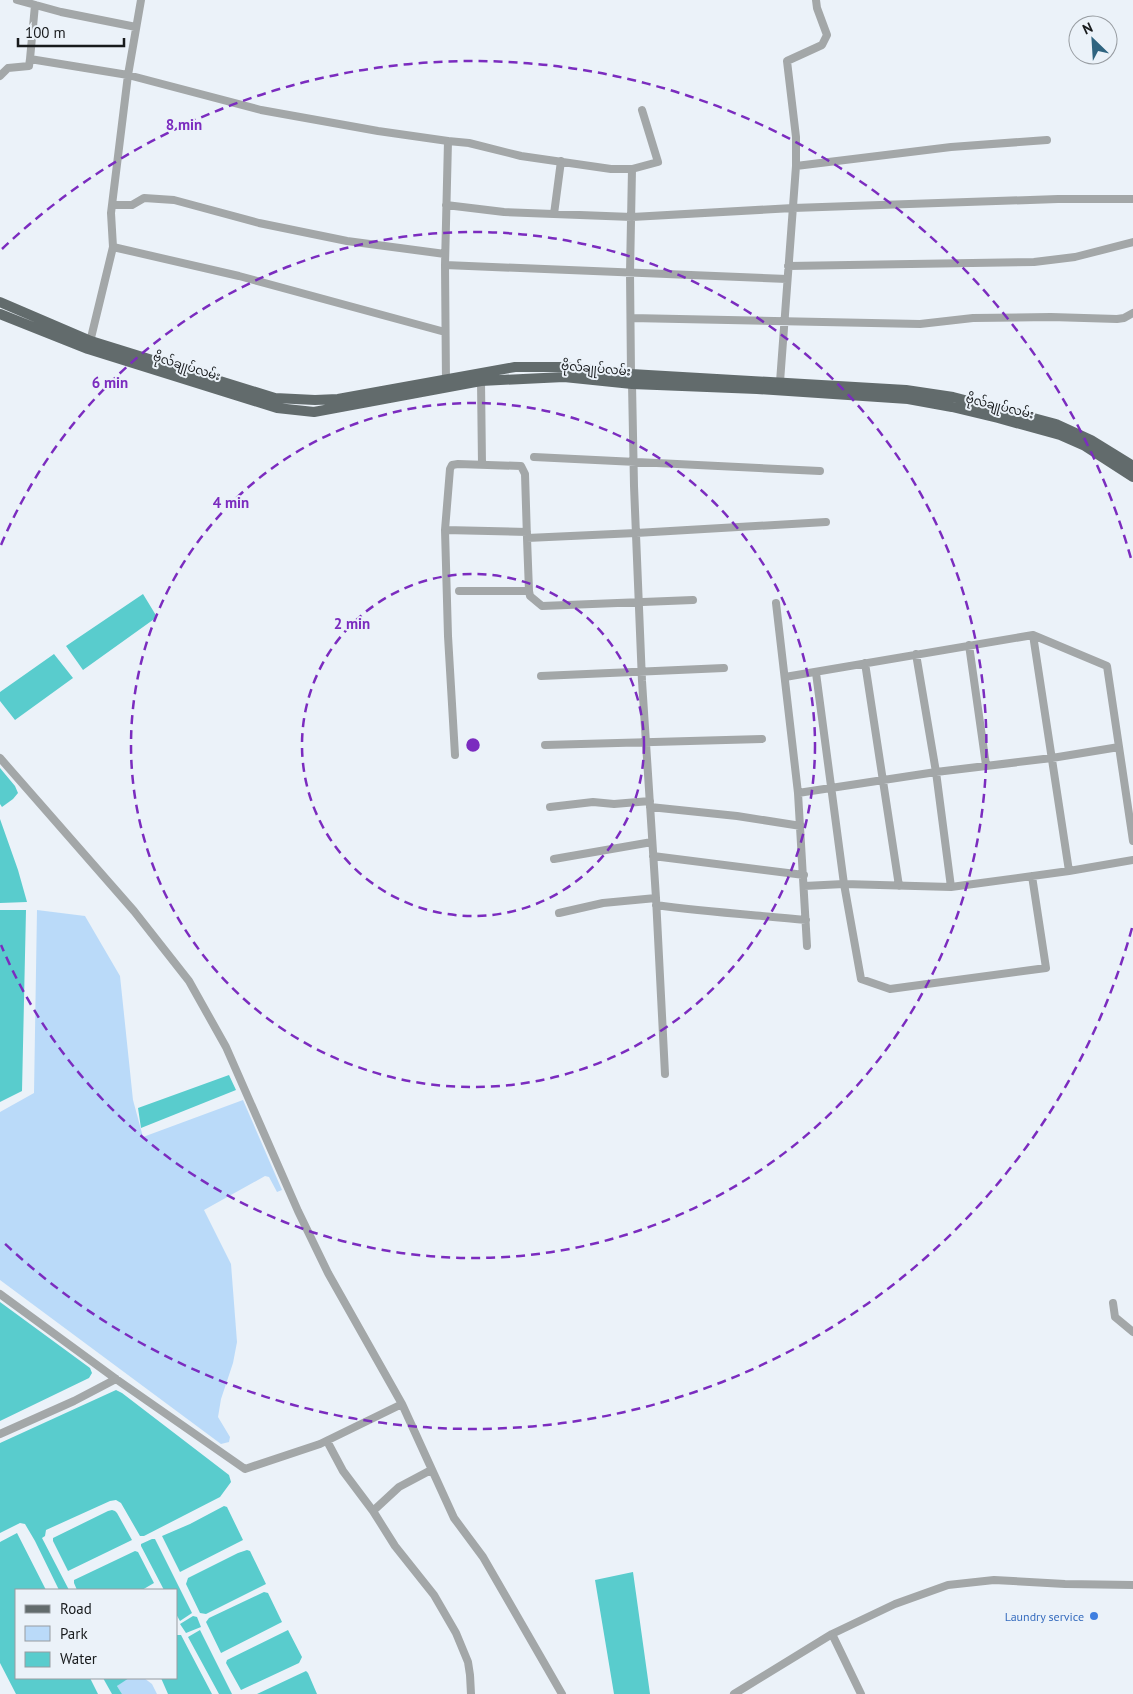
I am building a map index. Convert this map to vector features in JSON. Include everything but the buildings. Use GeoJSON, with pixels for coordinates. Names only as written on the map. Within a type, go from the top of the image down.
{"type":"FeatureCollection","features":[{"type":"Feature","properties":{"kind":"main road","name":"ဗိုလ်ချုပ်လမ်း"},"geometry":{"type":"LineString","coordinates":[[0,302],[89,345]]}},
{"type":"Feature","properties":{"kind":"main road","name":"ဗိုလ်ချုပ်လမ်း"},"geometry":{"type":"LineString","coordinates":[[0,314],[89,345],[275,398],[293,400],[338,399],[446,383],[515,367],[564,367],[631,379],[908,399],[952,407],[1060,435],[1084,446],[1133,477]]}},
{"type":"Feature","properties":{"kind":"main road","name":"ဗိုလ်ချုပ်လမ်း"},"geometry":{"type":"LineString","coordinates":[[446,383],[564,377],[780,382],[906,390],[953,397],[1056,424],[1091,440],[1133,466]]}},
{"type":"Feature","properties":{"kind":"street"},"geometry":{"type":"LineString","coordinates":[[17,0],[136,27]]}},
{"type":"Feature","properties":{"kind":"street"},"geometry":{"type":"LineString","coordinates":[[89,345],[113,247],[112,205],[128,75],[141,0]]}},
{"type":"Feature","properties":{"kind":"street"},"geometry":{"type":"LineString","coordinates":[[780,382],[796,166],[796,137],[786,61],[822,45],[827,34],[817,8],[816,0]]}},
{"type":"Feature","properties":{"kind":"street"},"geometry":{"type":"LineString","coordinates":[[0,76],[8,68],[29,66],[35,5]]}},
{"type":"Feature","properties":{"kind":"street"},"geometry":{"type":"LineString","coordinates":[[30,59],[128,75],[261,110],[378,131],[469,143],[521,156],[611,168],[632,169],[658,162],[642,110]]}},
{"type":"Feature","properties":{"kind":"street"},"geometry":{"type":"LineString","coordinates":[[796,166],[951,147],[1047,140]]}},
{"type":"Feature","properties":{"kind":"street"},"geometry":{"type":"LineString","coordinates":[[446,383],[445,254],[448,141]]}},
{"type":"Feature","properties":{"kind":"street"},"geometry":{"type":"LineString","coordinates":[[554,214],[561,161]]}},
{"type":"Feature","properties":{"kind":"street"},"geometry":{"type":"LineString","coordinates":[[632,169],[630,273],[631,379],[636,533],[665,1074]]}},
{"type":"Feature","properties":{"kind":"street"},"geometry":{"type":"LineString","coordinates":[[112,205],[132,204],[144,198],[174,200],[259,223],[328,237],[445,254]]}},
{"type":"Feature","properties":{"kind":"street"},"geometry":{"type":"LineString","coordinates":[[446,205],[504,212],[632,218],[793,208],[1133,198]]}},
{"type":"Feature","properties":{"kind":"street"},"geometry":{"type":"LineString","coordinates":[[788,266],[1034,262],[1075,257],[1133,242]]}},
{"type":"Feature","properties":{"kind":"street"},"geometry":{"type":"LineString","coordinates":[[113,247],[239,276],[445,332]]}},
{"type":"Feature","properties":{"kind":"street"},"geometry":{"type":"LineString","coordinates":[[445,265],[788,279]]}},
{"type":"Feature","properties":{"kind":"street"},"geometry":{"type":"LineString","coordinates":[[631,318],[920,324],[973,318],[1051,317],[1117,319],[1124,318],[1133,313]]}},
{"type":"Feature","properties":{"kind":"street"},"geometry":{"type":"LineString","coordinates":[[481,382],[482,465]]}},
{"type":"Feature","properties":{"kind":"street"},"geometry":{"type":"LineString","coordinates":[[534,457],[820,471]]}},
{"type":"Feature","properties":{"kind":"street"},"geometry":{"type":"LineString","coordinates":[[455,755],[448,636],[445,530],[450,468],[452,465],[521,466],[524,474],[528,591],[530,596],[542,606],[639,604],[693,600]]}},
{"type":"Feature","properties":{"kind":"street"},"geometry":{"type":"LineString","coordinates":[[445,530],[527,535],[636,533],[826,522]]}},
{"type":"Feature","properties":{"kind":"street"},"geometry":{"type":"LineString","coordinates":[[459,591],[528,591]]}},
{"type":"Feature","properties":{"kind":"street"},"geometry":{"type":"LineString","coordinates":[[776,604],[798,793],[807,946]]}},
{"type":"Feature","properties":{"kind":"street"},"geometry":{"type":"LineString","coordinates":[[785,677],[1033,635],[1107,666],[1133,841]]}},
{"type":"Feature","properties":{"kind":"street"},"geometry":{"type":"LineString","coordinates":[[1033,635],[1069,871]]}},
{"type":"Feature","properties":{"kind":"street"},"geometry":{"type":"LineString","coordinates":[[969,645],[986,765]]}},
{"type":"Feature","properties":{"kind":"street"},"geometry":{"type":"LineString","coordinates":[[916,654],[936,772],[951,887]]}},
{"type":"Feature","properties":{"kind":"street"},"geometry":{"type":"LineString","coordinates":[[865,663],[899,886]]}},
{"type":"Feature","properties":{"kind":"street"},"geometry":{"type":"LineString","coordinates":[[541,676],[724,668]]}},
{"type":"Feature","properties":{"kind":"street"},"geometry":{"type":"LineString","coordinates":[[816,673],[844,884],[861,980],[890,989],[1046,968],[1032,876]]}},
{"type":"Feature","properties":{"kind":"street"},"geometry":{"type":"LineString","coordinates":[[545,745],[762,739]]}},
{"type":"Feature","properties":{"kind":"street"},"geometry":{"type":"LineString","coordinates":[[798,793],[1119,747]]}},
{"type":"Feature","properties":{"kind":"street"},"geometry":{"type":"LineString","coordinates":[[0,758],[134,911],[189,981],[226,1047],[298,1211],[328,1273],[402,1404],[454,1518],[483,1557],[562,1694]]}},
{"type":"Feature","properties":{"kind":"street"},"geometry":{"type":"LineString","coordinates":[[550,807],[593,802],[650,804],[800,826]]}},
{"type":"Feature","properties":{"kind":"street"},"geometry":{"type":"LineString","coordinates":[[554,859],[652,842]]}},
{"type":"Feature","properties":{"kind":"street"},"geometry":{"type":"LineString","coordinates":[[653,856],[804,876]]}},
{"type":"Feature","properties":{"kind":"street"},"geometry":{"type":"LineString","coordinates":[[804,886],[844,884],[951,887],[1133,860]]}},
{"type":"Feature","properties":{"kind":"street"},"geometry":{"type":"LineString","coordinates":[[559,913],[603,903],[656,902],[704,912],[744,913],[806,920]]}},
{"type":"Feature","properties":{"kind":"street"},"geometry":{"type":"LineString","coordinates":[[0,1294],[116,1380],[245,1469],[327,1441],[402,1404]]}},
{"type":"Feature","properties":{"kind":"street"},"geometry":{"type":"LineString","coordinates":[[1113,1303],[1114,1317],[1133,1332]]}},
{"type":"Feature","properties":{"kind":"street"},"geometry":{"type":"LineString","coordinates":[[0,1434],[116,1380]]}},
{"type":"Feature","properties":{"kind":"street"},"geometry":{"type":"LineString","coordinates":[[327,1441],[343,1471],[373,1511],[395,1546],[434,1595],[456,1633],[468,1662],[471,1694]]}},
{"type":"Feature","properties":{"kind":"street"},"geometry":{"type":"LineString","coordinates":[[373,1511],[399,1487],[431,1470]]}},
{"type":"Feature","properties":{"kind":"street"},"geometry":{"type":"LineString","coordinates":[[737,1693],[832,1634],[895,1604],[933,1589],[963,1582],[994,1580],[1133,1586]]}},
{"type":"Feature","properties":{"kind":"street"},"geometry":{"type":"LineString","coordinates":[[832,1634],[858,1693]]}},
{"type":"Feature","properties":{"kind":"green space"},"geometry":{"type":"Polygon","coordinates":[[[37,910],[85,916],[120,976],[133,1100],[143,1137],[243,1100],[282,1190],[277,1192],[269,1177],[265,1176],[204,1210],[231,1264],[237,1342],[233,1363],[221,1399],[218,1417],[230,1437],[229,1442],[221,1444],[0,1280],[0,1112],[34,1093],[37,910]]]}},
{"type":"Feature","properties":{"kind":"green space"},"geometry":{"type":"Polygon","coordinates":[[[125,1679],[145,1679],[152,1684],[157,1694],[122,1694],[117,1686],[125,1679]]]}},
{"type":"Feature","properties":{"kind":"water"},"geometry":{"type":"Polygon","coordinates":[[[143,594],[157,617],[83,670],[66,646],[143,594]]]}},
{"type":"Feature","properties":{"kind":"water"},"geometry":{"type":"Polygon","coordinates":[[[54,654],[73,678],[15,720],[0,701],[0,692],[54,654]]]}},
{"type":"Feature","properties":{"kind":"water"},"geometry":{"type":"Polygon","coordinates":[[[0,768],[15,786],[18,793],[2,807],[0,804],[0,768]]]}},
{"type":"Feature","properties":{"kind":"water"},"geometry":{"type":"Polygon","coordinates":[[[0,819],[18,870],[27,902],[0,903],[0,819]]]}},
{"type":"Feature","properties":{"kind":"water"},"geometry":{"type":"Polygon","coordinates":[[[0,910],[26,910],[22,1091],[0,1102],[0,910]]]}},
{"type":"Feature","properties":{"kind":"water"},"geometry":{"type":"Polygon","coordinates":[[[229,1075],[236,1090],[141,1128],[138,1108],[229,1075]]]}},
{"type":"Feature","properties":{"kind":"water"},"geometry":{"type":"Polygon","coordinates":[[[0,1302],[90,1368],[92,1373],[89,1378],[0,1421],[0,1302]]]}},
{"type":"Feature","properties":{"kind":"water"},"geometry":{"type":"Polygon","coordinates":[[[116,1390],[229,1475],[231,1482],[220,1497],[144,1536],[140,1536],[121,1503],[116,1500],[46,1530],[45,1536],[42,1538],[68,1589],[59,1589],[25,1524],[20,1523],[0,1533],[0,1443],[116,1390]]]}},
{"type":"Feature","properties":{"kind":"water"},"geometry":{"type":"Polygon","coordinates":[[[224,1506],[227,1507],[243,1540],[180,1572],[162,1536],[224,1506]]]}},
{"type":"Feature","properties":{"kind":"water"},"geometry":{"type":"Polygon","coordinates":[[[112,1510],[117,1513],[132,1540],[68,1571],[53,1538],[112,1510]]]}},
{"type":"Feature","properties":{"kind":"water"},"geometry":{"type":"Polygon","coordinates":[[[17,1533],[45,1589],[15,1589],[15,1679],[90,1679],[98,1694],[16,1694],[0,1663],[0,1542],[17,1533]]]}},
{"type":"Feature","properties":{"kind":"water"},"geometry":{"type":"Polygon","coordinates":[[[155,1539],[192,1613],[180,1621],[178,1618],[178,1589],[163,1589],[141,1544],[155,1539]]]}},
{"type":"Feature","properties":{"kind":"water"},"geometry":{"type":"Polygon","coordinates":[[[247,1550],[250,1551],[266,1584],[206,1614],[200,1613],[186,1584],[188,1578],[247,1550]]]}},
{"type":"Feature","properties":{"kind":"water"},"geometry":{"type":"Polygon","coordinates":[[[135,1551],[138,1552],[154,1583],[144,1589],[77,1589],[74,1580],[135,1551]]]}},
{"type":"Feature","properties":{"kind":"water"},"geometry":{"type":"Polygon","coordinates":[[[633,1572],[650,1694],[614,1694],[595,1580],[633,1572]]]}},
{"type":"Feature","properties":{"kind":"water"},"geometry":{"type":"Polygon","coordinates":[[[264,1592],[268,1593],[282,1622],[221,1653],[206,1622],[209,1618],[264,1592]]]}},
{"type":"Feature","properties":{"kind":"water"},"geometry":{"type":"Polygon","coordinates":[[[193,1616],[197,1617],[201,1627],[186,1633],[180,1624],[193,1616]]]}},
{"type":"Feature","properties":{"kind":"water"},"geometry":{"type":"Polygon","coordinates":[[[200,1630],[232,1694],[219,1694],[188,1637],[200,1630]]]}},
{"type":"Feature","properties":{"kind":"water"},"geometry":{"type":"Polygon","coordinates":[[[288,1630],[302,1657],[299,1663],[241,1690],[226,1663],[227,1660],[288,1630]]]}},
{"type":"Feature","properties":{"kind":"water"},"geometry":{"type":"Polygon","coordinates":[[[178,1635],[181,1635],[212,1694],[168,1694],[161,1679],[178,1679],[178,1635]]]}},
{"type":"Feature","properties":{"kind":"water"},"geometry":{"type":"Polygon","coordinates":[[[306,1671],[317,1694],[257,1694],[306,1671]]]}},
{"type":"Feature","properties":{"kind":"water"},"geometry":{"type":"Polygon","coordinates":[[[104,1679],[128,1679],[117,1686],[122,1694],[112,1694],[104,1679]]]}},
{"type":"Feature","properties":{"kind":"place","name":"Laundry service"},"geometry":{"type":"Point","coordinates":[1094,1616]}}]}
